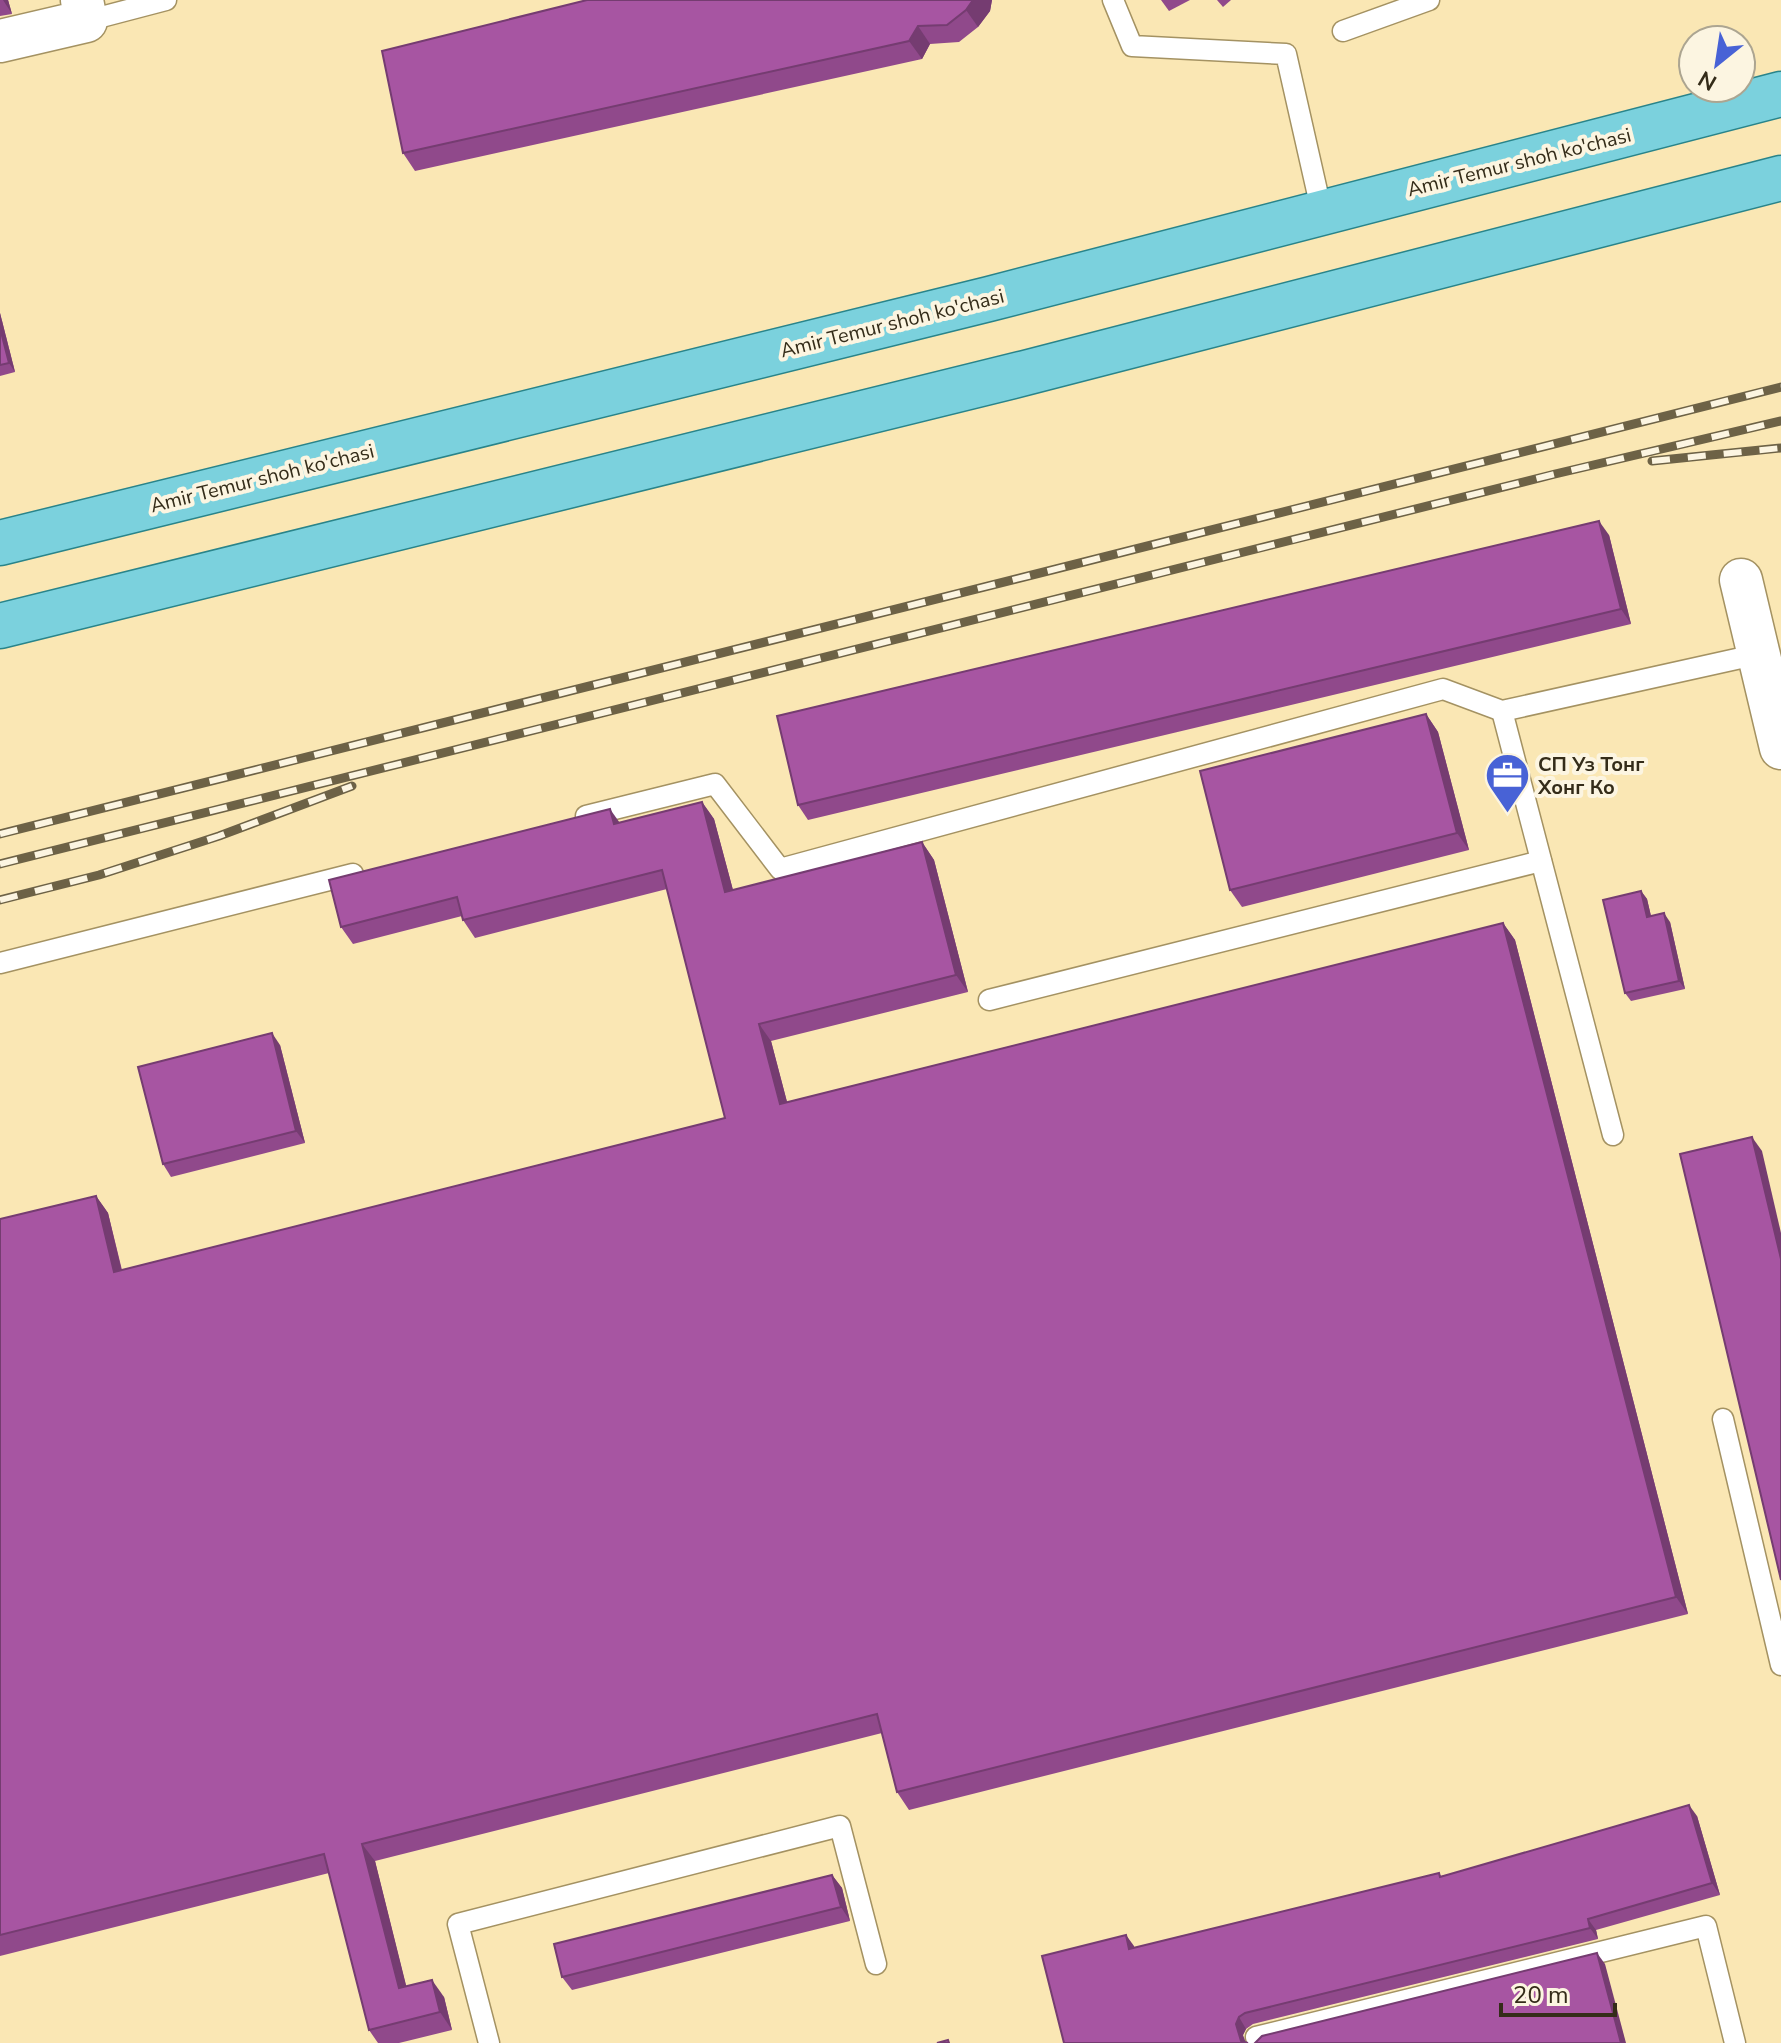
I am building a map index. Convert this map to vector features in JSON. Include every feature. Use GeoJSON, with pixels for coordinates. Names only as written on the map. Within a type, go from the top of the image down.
{"type":"FeatureCollection","features":[{"type":"Feature","properties":{"kind":"main road","name":"Amir Temur shoh ko'chasi"},"geometry":{"type":"LineString","coordinates":[[0,543],[989,299],[1781,94]]}},
{"type":"Feature","properties":{"kind":"main road"},"geometry":{"type":"LineString","coordinates":[[0,626],[1025,373],[1781,178]]}},
{"type":"Feature","properties":{"kind":"street"},"geometry":{"type":"LineString","coordinates":[[0,41],[84,10]]}},
{"type":"Feature","properties":{"kind":"street"},"geometry":{"type":"LineString","coordinates":[[1741,580],[1781,748]]}},
{"type":"Feature","properties":{"kind":"lane"},"geometry":{"type":"LineString","coordinates":[[84,10],[166,0]]}},
{"type":"Feature","properties":{"kind":"lane"},"geometry":{"type":"LineString","coordinates":[[1113,0],[1132,46],[1286,54],[1322,213]]}},
{"type":"Feature","properties":{"kind":"lane"},"geometry":{"type":"LineString","coordinates":[[1343,31],[1429,0]]}},
{"type":"Feature","properties":{"kind":"lane"},"geometry":{"type":"LineString","coordinates":[[563,822],[715,784],[780,869],[1443,689],[1502,711],[1759,654]]}},
{"type":"Feature","properties":{"kind":"lane"},"geometry":{"type":"LineString","coordinates":[[1502,711],[1613,1135]]}},
{"type":"Feature","properties":{"kind":"lane"},"geometry":{"type":"LineString","coordinates":[[989,1000],[1541,861]]}},
{"type":"Feature","properties":{"kind":"lane"},"geometry":{"type":"LineString","coordinates":[[0,963],[365,871]]}},
{"type":"Feature","properties":{"kind":"lane"},"geometry":{"type":"LineString","coordinates":[[1723,1419],[1781,1665]]}},
{"type":"Feature","properties":{"kind":"lane"},"geometry":{"type":"LineString","coordinates":[[489,2043],[458,1924],[840,1826],[876,1964]]}},
{"type":"Feature","properties":{"kind":"lane"},"geometry":{"type":"LineString","coordinates":[[1258,2043],[1256,2037],[1706,1926],[1735,2043]]}},
{"type":"Feature","properties":{"kind":"building"},"geometry":{"type":"Polygon","coordinates":[[[587,0],[973,0],[947,25],[918,26],[909,41],[403,153],[382,51],[587,0]]]}},
{"type":"Feature","properties":{"kind":"building"},"geometry":{"type":"Polygon","coordinates":[[[0,328],[9,363],[0,365],[0,328]]]}},
{"type":"Feature","properties":{"kind":"building"},"geometry":{"type":"Polygon","coordinates":[[[1599,521],[1621,609],[798,805],[777,716],[1599,521]]]}},
{"type":"Feature","properties":{"kind":"building"},"geometry":{"type":"Polygon","coordinates":[[[1426,714],[1457,833],[1230,890],[1200,771],[1426,714]]]}},
{"type":"Feature","properties":{"kind":"building"},"geometry":{"type":"Polygon","coordinates":[[[702,802],[725,892],[922,842],[956,975],[759,1024],[780,1104],[1503,923],[1676,1597],[897,1792],[877,1714],[362,1844],[399,1988],[432,1980],[440,2012],[369,2030],[324,1854],[0,1935],[0,1219],[96,1196],[114,1272],[725,1118],[662,870],[463,920],[457,897],[341,927],[329,880],[610,809],[614,824],[702,802]]]}},
{"type":"Feature","properties":{"kind":"building"},"geometry":{"type":"Polygon","coordinates":[[[1641,891],[1647,917],[1664,913],[1679,981],[1625,993],[1603,900],[1641,891]]]}},
{"type":"Feature","properties":{"kind":"building"},"geometry":{"type":"Polygon","coordinates":[[[272,1033],[296,1131],[163,1164],[138,1067],[272,1033]]]}},
{"type":"Feature","properties":{"kind":"building"},"geometry":{"type":"Polygon","coordinates":[[[1752,1137],[1781,1259],[1781,1580],[1680,1154],[1752,1137]]]}},
{"type":"Feature","properties":{"kind":"building"},"geometry":{"type":"Polygon","coordinates":[[[1689,1805],[1712,1883],[1588,1919],[1590,1928],[1245,2013],[1236,2024],[1241,2041],[1248,2043],[1064,2043],[1042,1956],[1126,1935],[1129,1949],[1439,1873],[1440,1877],[1689,1805]]]}},
{"type":"Feature","properties":{"kind":"building"},"geometry":{"type":"Polygon","coordinates":[[[832,1875],[841,1907],[562,1977],[554,1944],[832,1875]]]}},
{"type":"Feature","properties":{"kind":"building"},"geometry":{"type":"Polygon","coordinates":[[[1597,1953],[1621,2043],[1255,2043],[1262,2036],[1597,1953]]]}},
{"type":"Feature","properties":{"kind":"railway"},"geometry":{"type":"LineString","coordinates":[[0,834],[1781,387]]}},
{"type":"Feature","properties":{"kind":"railway"},"geometry":{"type":"LineString","coordinates":[[0,864],[1555,474],[1781,421]]}},
{"type":"Feature","properties":{"kind":"railway"},"geometry":{"type":"LineString","coordinates":[[1652,461],[1781,448]]}},
{"type":"Feature","properties":{"kind":"railway"},"geometry":{"type":"LineString","coordinates":[[0,900],[99,875],[219,836],[352,786]]}},
{"type":"Feature","properties":{"kind":"place","name":"СП Уз Тонг Хонг Ко"},"geometry":{"type":"Point","coordinates":[1507,815]}}]}
